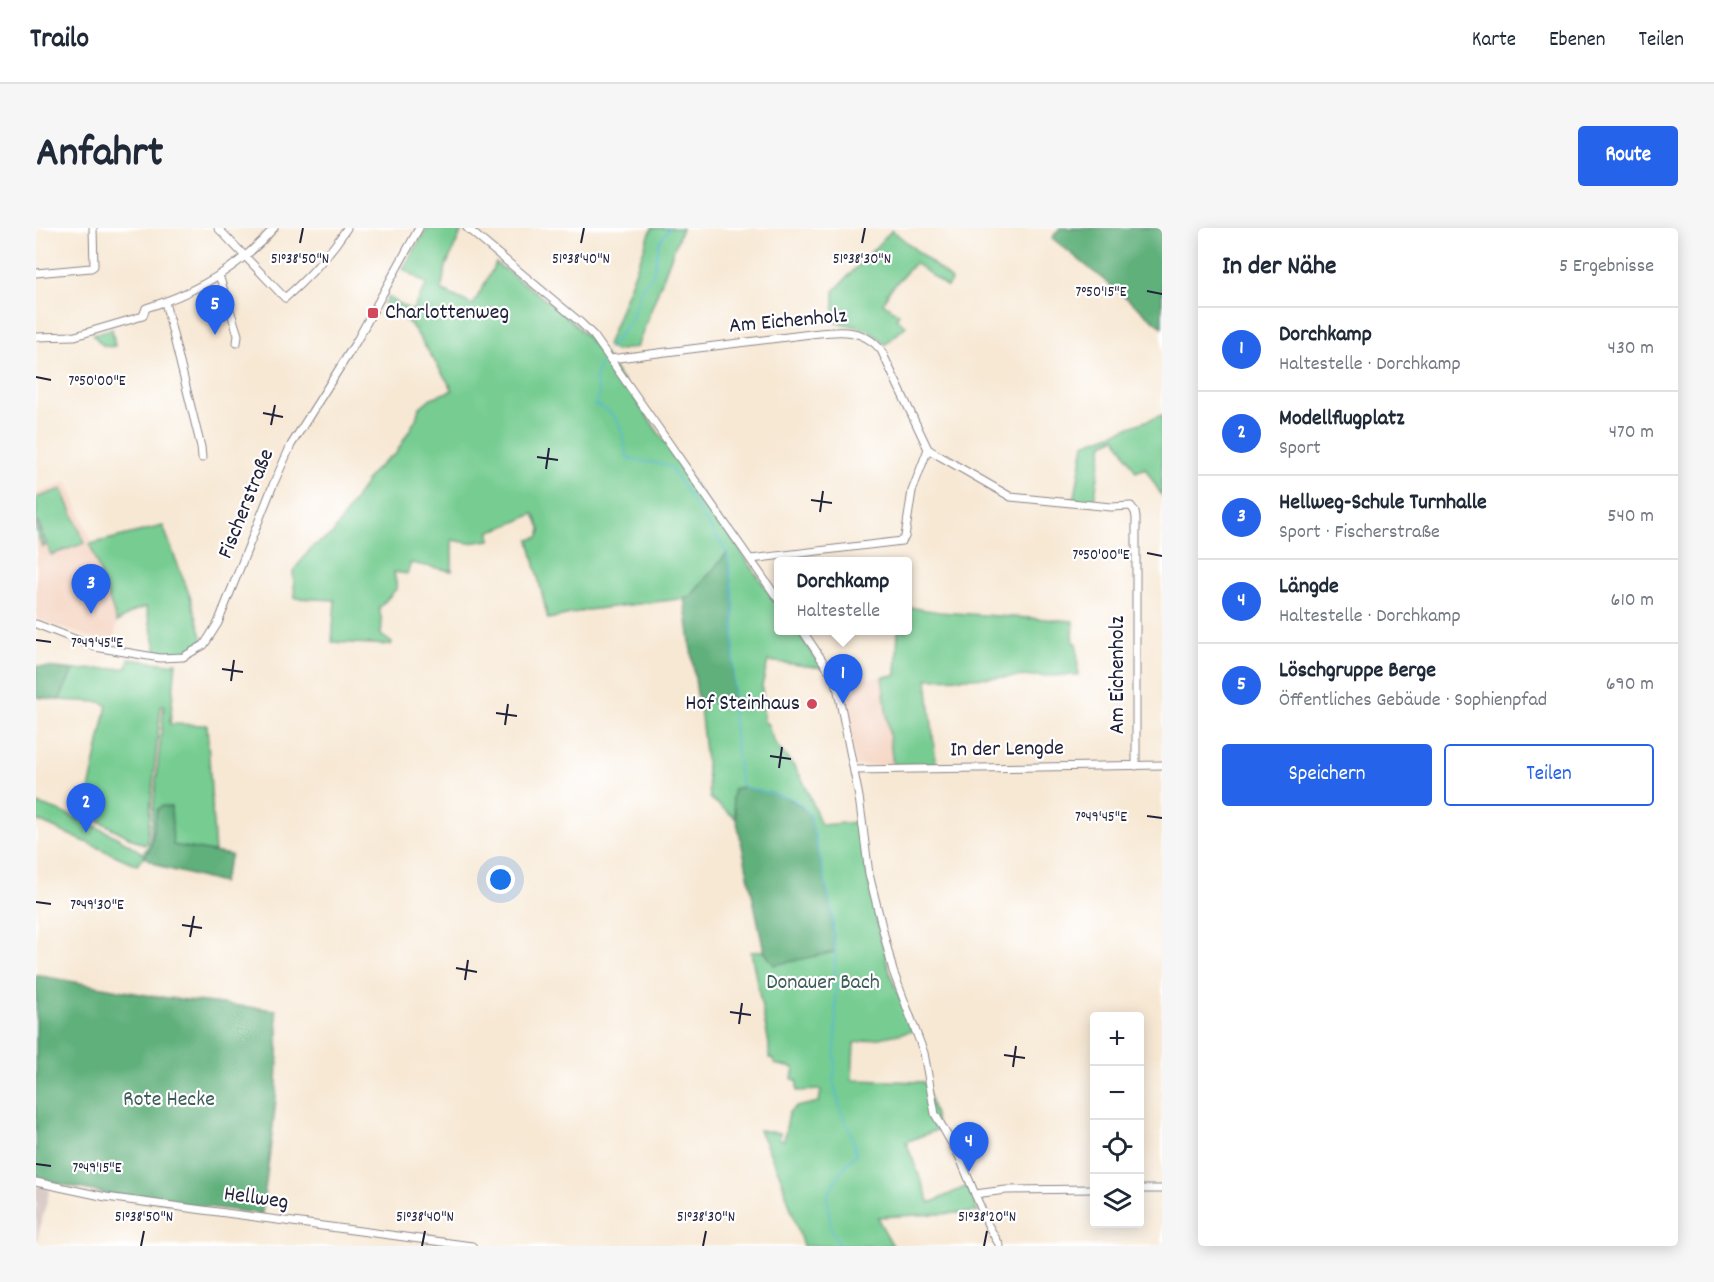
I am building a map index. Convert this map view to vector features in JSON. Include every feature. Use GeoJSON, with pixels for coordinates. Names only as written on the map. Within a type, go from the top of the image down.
{"type":"FeatureCollection","features":[{"type":"Feature","properties":{"kind":"street"},"geometry":{"type":"LineString","coordinates":[[36,273],[92,268],[94,266],[93,228]]}},
{"type":"Feature","properties":{"kind":"street"},"geometry":{"type":"LineString","coordinates":[[218,228],[285,298],[315,268],[347,228]]}},
{"type":"Feature","properties":{"kind":"street"},"geometry":{"type":"LineString","coordinates":[[36,337],[75,336],[142,316],[146,308],[165,302],[219,275],[246,257],[274,228]]}},
{"type":"Feature","properties":{"kind":"street","name":"Fischerstraße"},"geometry":{"type":"LineString","coordinates":[[36,624],[95,647],[160,658],[183,657],[204,645],[218,623],[291,445],[356,342],[419,228]]}},
{"type":"Feature","properties":{"kind":"street"},"geometry":{"type":"LineString","coordinates":[[467,228],[594,336],[774,592]]}},
{"type":"Feature","properties":{"kind":"street"},"geometry":{"type":"LineString","coordinates":[[219,275],[238,335],[237,343]]}},
{"type":"Feature","properties":{"kind":"street"},"geometry":{"type":"LineString","coordinates":[[165,302],[202,458]]}},
{"type":"Feature","properties":{"kind":"street","name":"Am Eichenholz"},"geometry":{"type":"LineString","coordinates":[[607,355],[811,334],[856,333],[873,340],[881,350],[928,449],[1011,497],[1111,507],[1128,505],[1133,508],[1136,518],[1136,765]]}},
{"type":"Feature","properties":{"kind":"street"},"geometry":{"type":"LineString","coordinates":[[751,559],[902,541],[905,537],[912,491],[928,449]]}},
{"type":"Feature","properties":{"kind":"street"},"geometry":{"type":"LineString","coordinates":[[805,635],[837,681],[854,770],[869,874],[893,971],[924,1053],[935,1114],[959,1156],[988,1225],[1000,1246]]}},
{"type":"Feature","properties":{"kind":"street","name":"In der Lengde"},"geometry":{"type":"LineString","coordinates":[[854,770],[1162,765]]}},
{"type":"Feature","properties":{"kind":"street","name":"Hellweg"},"geometry":{"type":"LineString","coordinates":[[36,1182],[106,1197],[471,1246]]}},
{"type":"Feature","properties":{"kind":"street"},"geometry":{"type":"LineString","coordinates":[[975,1194],[1006,1190],[1090,1189]]}},
{"type":"Feature","properties":{"kind":"street"},"geometry":{"type":"LineString","coordinates":[[1144,1189],[1162,1189]]}},
{"type":"Feature","properties":{"kind":"shaded area"},"geometry":{"type":"Polygon","coordinates":[[[67,481],[92,542],[90,544],[117,622],[114,645],[36,619],[36,494],[67,481]]]}},
{"type":"Feature","properties":{"kind":"shaded area"},"geometry":{"type":"Polygon","coordinates":[[[833,666],[856,667],[856,678],[882,677],[893,765],[856,766],[840,679],[833,666]]]}},
{"type":"Feature","properties":{"kind":"shaded area"},"geometry":{"type":"Polygon","coordinates":[[[36,1186],[50,1189],[36,1243],[36,1186]]]}},
{"type":"Feature","properties":{"kind":"green space"},"geometry":{"type":"Polygon","coordinates":[[[427,228],[459,228],[462,230],[446,266],[441,290],[473,305],[496,263],[578,327],[599,352],[601,350],[774,599],[774,635],[800,635],[823,668],[768,661],[762,686],[764,722],[768,724],[775,743],[803,781],[821,825],[857,822],[878,928],[891,976],[914,1031],[854,1043],[852,1080],[925,1082],[939,1129],[906,1142],[930,1203],[967,1186],[978,1212],[878,1217],[893,1246],[803,1246],[780,1175],[759,1130],[780,1133],[779,1139],[784,1140],[789,1112],[796,1107],[819,1102],[821,1090],[797,1091],[797,1080],[792,1079],[794,1068],[774,1064],[773,1059],[769,1058],[769,1044],[751,952],[766,951],[754,833],[710,798],[688,598],[588,610],[548,619],[529,540],[539,537],[541,530],[534,514],[490,531],[490,540],[469,543],[452,540],[452,571],[411,563],[407,574],[394,572],[397,588],[379,608],[382,622],[381,635],[392,643],[391,645],[332,642],[335,600],[295,598],[293,571],[313,546],[332,535],[371,474],[388,458],[395,455],[416,419],[419,408],[431,398],[453,390],[410,324],[384,305],[388,297],[412,311],[427,284],[403,269],[427,228]]]}},
{"type":"Feature","properties":{"kind":"green space"},"geometry":{"type":"Polygon","coordinates":[[[652,228],[682,228],[637,347],[615,351],[607,345],[652,228]]]}},
{"type":"Feature","properties":{"kind":"green space"},"geometry":{"type":"Polygon","coordinates":[[[1060,228],[1162,228],[1162,327],[1052,238],[1060,228]]]}},
{"type":"Feature","properties":{"kind":"green space"},"geometry":{"type":"Polygon","coordinates":[[[892,230],[952,280],[947,287],[915,263],[887,293],[883,303],[899,314],[896,318],[906,326],[885,345],[869,331],[834,322],[834,291],[892,230]]]}},
{"type":"Feature","properties":{"kind":"green space"},"geometry":{"type":"Polygon","coordinates":[[[112,329],[115,346],[105,346],[93,334],[112,329]]]}},
{"type":"Feature","properties":{"kind":"green space"},"geometry":{"type":"Polygon","coordinates":[[[1162,415],[1162,496],[1145,468],[1136,472],[1116,437],[1103,443],[1094,502],[1071,500],[1075,497],[1084,444],[1162,415]]]}},
{"type":"Feature","properties":{"kind":"green space"},"geometry":{"type":"Polygon","coordinates":[[[62,489],[85,543],[51,555],[38,522],[36,523],[36,498],[62,489]]]}},
{"type":"Feature","properties":{"kind":"green space"},"geometry":{"type":"Polygon","coordinates":[[[36,523],[45,546],[42,547],[36,531],[36,523]]]}},
{"type":"Feature","properties":{"kind":"green space"},"geometry":{"type":"Polygon","coordinates":[[[163,526],[191,599],[203,640],[187,651],[176,653],[157,652],[146,607],[134,611],[117,622],[90,544],[163,526]]]}},
{"type":"Feature","properties":{"kind":"green space"},"geometry":{"type":"Polygon","coordinates":[[[727,553],[734,603],[733,702],[698,701],[684,598],[690,597],[727,553]]]}},
{"type":"Feature","properties":{"kind":"green space"},"geometry":{"type":"Polygon","coordinates":[[[912,608],[939,612],[1073,621],[1073,643],[1077,643],[1078,675],[927,679],[936,764],[893,765],[882,677],[896,675],[898,635],[912,635],[912,608]]]}},
{"type":"Feature","properties":{"kind":"green space"},"geometry":{"type":"Polygon","coordinates":[[[129,659],[169,664],[176,662],[170,724],[207,725],[215,854],[173,845],[157,810],[151,847],[137,865],[36,820],[36,804],[93,825],[142,853],[146,850],[150,840],[164,705],[161,705],[147,842],[144,845],[84,813],[107,705],[100,702],[59,700],[73,670],[127,668],[129,659]]]}},
{"type":"Feature","properties":{"kind":"green space"},"geometry":{"type":"Polygon","coordinates":[[[36,666],[76,670],[73,670],[59,700],[36,697],[36,666]]]}},
{"type":"Feature","properties":{"kind":"green space"},"geometry":{"type":"Polygon","coordinates":[[[743,787],[788,798],[810,816],[832,911],[835,952],[774,965],[764,951],[732,798],[734,789],[743,787]]]}},
{"type":"Feature","properties":{"kind":"green space"},"geometry":{"type":"Polygon","coordinates":[[[161,806],[171,807],[173,845],[231,855],[222,883],[165,868],[144,857],[151,847],[157,810],[161,806]]]}},
{"type":"Feature","properties":{"kind":"green space","name":"Rote Hecke"},"geometry":{"type":"Polygon","coordinates":[[[36,975],[152,996],[276,1010],[277,1085],[262,1214],[107,1194],[36,1179],[36,975]]]}},
{"type":"Feature","properties":{"kind":"waterway","name":"Donauer Bach"},"geometry":{"type":"LineString","coordinates":[[608,349],[631,320],[643,285],[653,275],[659,243],[669,228]]}},
{"type":"Feature","properties":{"kind":"waterway","name":"Donauer Bach"},"geometry":{"type":"LineString","coordinates":[[604,356],[595,378],[599,393],[595,405],[611,414],[620,425],[627,457],[671,468],[727,553],[734,603],[733,716],[740,780],[743,787],[790,798],[801,805],[810,816],[832,911],[836,1033],[834,1084],[856,1154],[840,1172],[827,1197],[831,1230],[840,1246]]}},
{"type":"Feature","properties":{"kind":"place","name":"Charlottenweg"},"geometry":{"type":"Point","coordinates":[373,313]}},
{"type":"Feature","properties":{"kind":"place","name":"Löschgruppe Berge"},"geometry":{"type":"Point","coordinates":[215,335]}},
{"type":"Feature","properties":{"kind":"place","name":"Hellweg-Schule Turnhalle"},"geometry":{"type":"Point","coordinates":[91,614]}},
{"type":"Feature","properties":{"kind":"place","name":"Hof Steinhaus"},"geometry":{"type":"Point","coordinates":[812,704]}},
{"type":"Feature","properties":{"kind":"place","name":"Dorchkamp"},"geometry":{"type":"Point","coordinates":[843,704]}},
{"type":"Feature","properties":{"kind":"place","name":"Modellflugplatz"},"geometry":{"type":"Point","coordinates":[86,833]}},
{"type":"Feature","properties":{"kind":"place","name":"Längde"},"geometry":{"type":"Point","coordinates":[969,1172]}}]}
